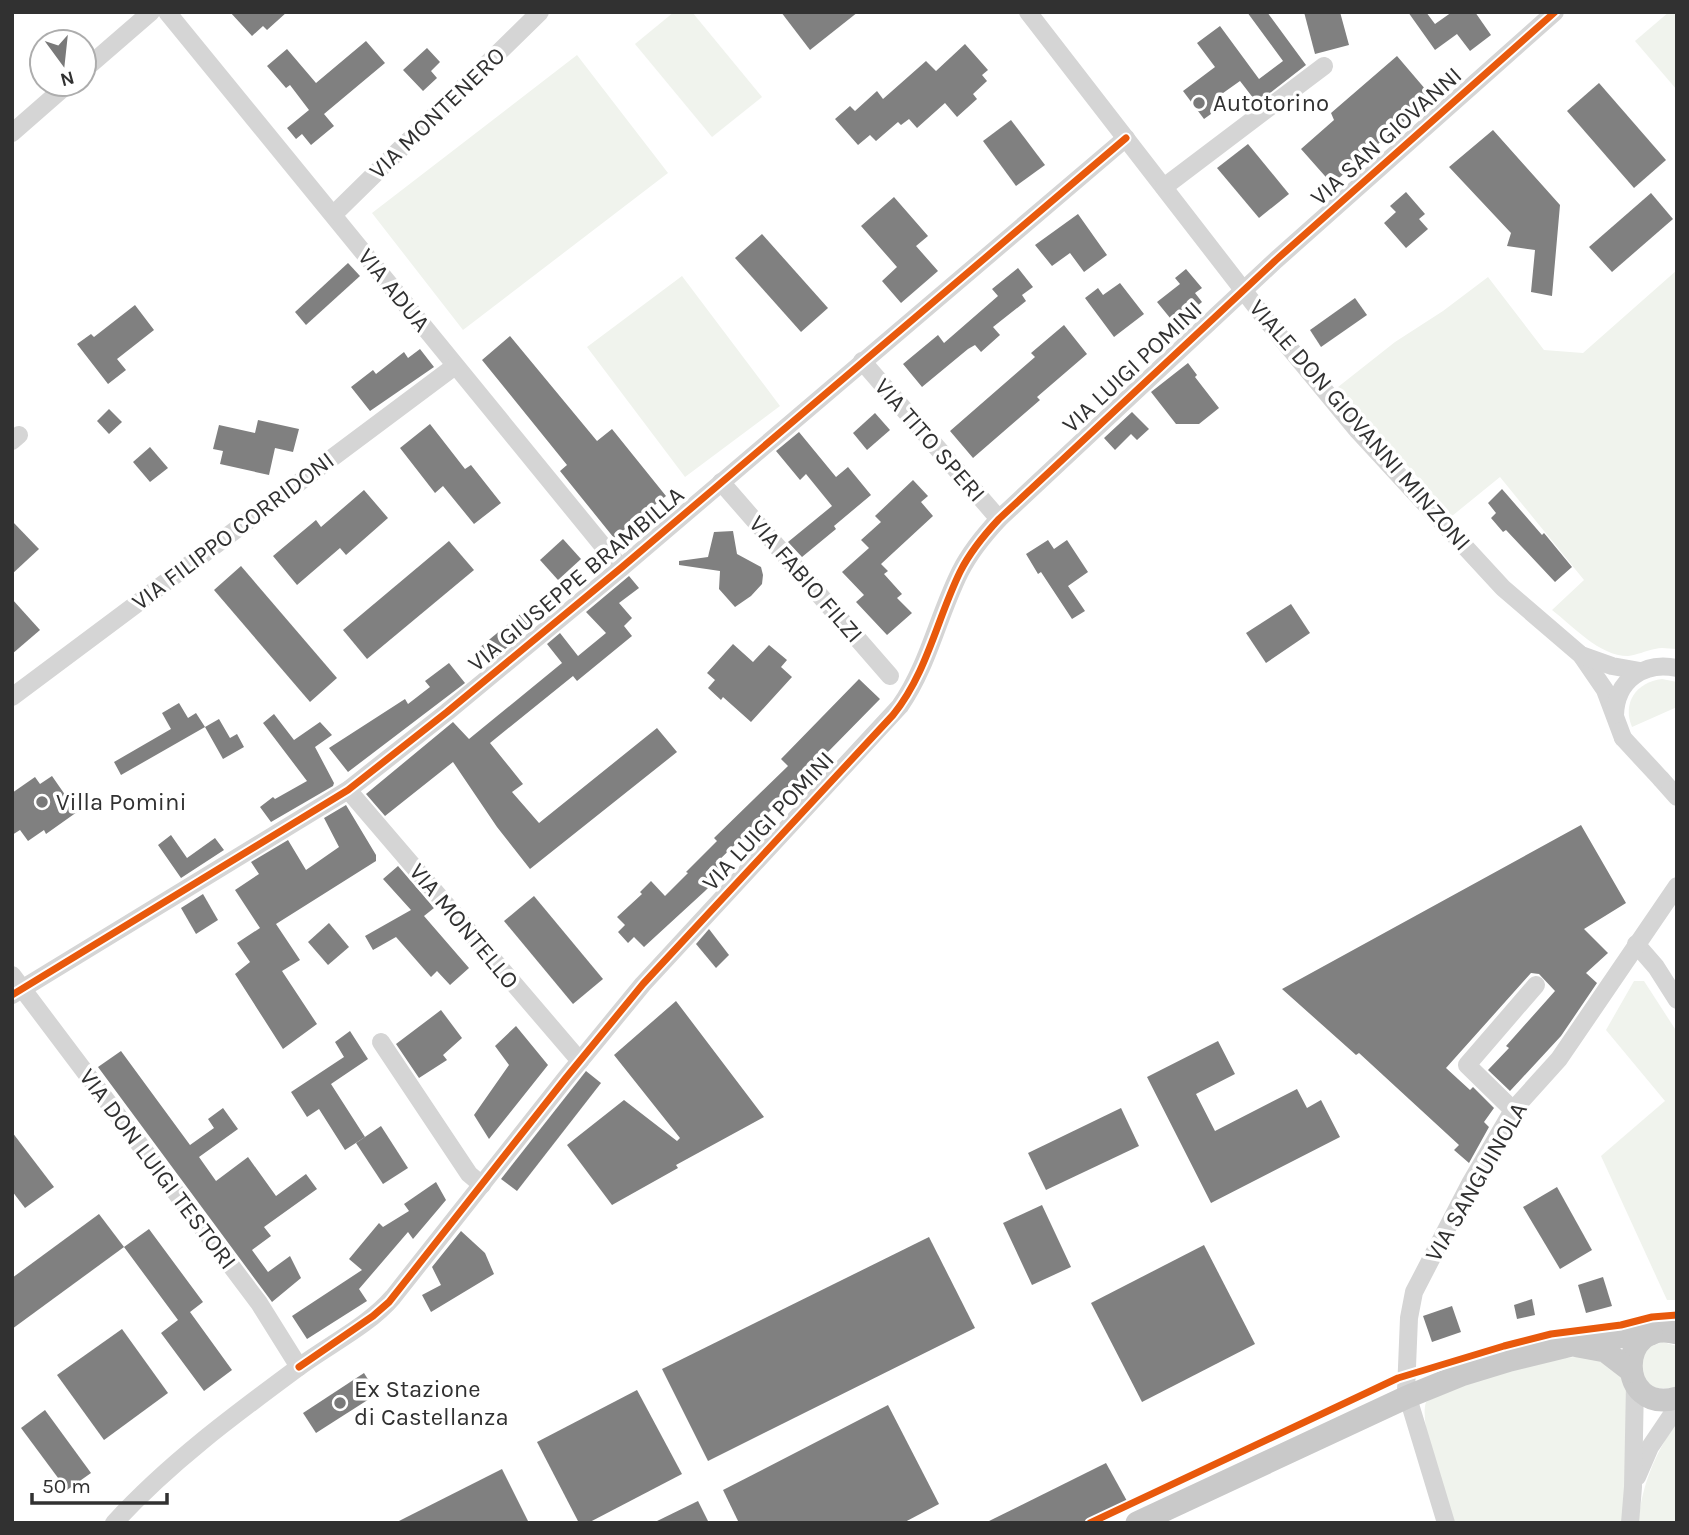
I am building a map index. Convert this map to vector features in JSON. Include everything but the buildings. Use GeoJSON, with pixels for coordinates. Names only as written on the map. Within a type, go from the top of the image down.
{"type":"FeatureCollection","features":[{"type":"Feature","properties":{"kind":"main road"},"geometry":{"type":"LineString","coordinates":[[1137,1523],[1407,1398],[1486,1367],[1612,1336],[1662,1331],[1677,1333]]}},
{"type":"Feature","properties":{"kind":"main road"},"geometry":{"type":"LineString","coordinates":[[1633,1378],[1634,1349],[1651,1334]]}},
{"type":"Feature","properties":{"kind":"main road"},"geometry":{"type":"LineString","coordinates":[[1571,1345],[1605,1351],[1633,1378],[1640,1390],[1654,1399],[1665,1401],[1677,1398]]}},
{"type":"Feature","properties":{"kind":"street"},"geometry":{"type":"LineString","coordinates":[[98,58],[151,12]]}},
{"type":"Feature","properties":{"kind":"street","name":"VIA ADUA"},"geometry":{"type":"LineString","coordinates":[[167,12],[621,568]]}},
{"type":"Feature","properties":{"kind":"street","name":"VIA MONTENERO"},"geometry":{"type":"LineString","coordinates":[[334,214],[540,12]]}},
{"type":"Feature","properties":{"kind":"street","name":"VIALE DON GIOVANNI MINZONI"},"geometry":{"type":"LineString","coordinates":[[1028,12],[1358,431],[1513,598],[1581,656],[1605,690],[1623,738],[1677,797]]}},
{"type":"Feature","properties":{"kind":"street","name":"VIA SAN GIOVANNI"},"geometry":{"type":"LineString","coordinates":[[1244,289],[1555,12]]}},
{"type":"Feature","properties":{"kind":"street"},"geometry":{"type":"LineString","coordinates":[[1164,187],[1324,66]]}},
{"type":"Feature","properties":{"kind":"street"},"geometry":{"type":"LineString","coordinates":[[12,132],[52,98]]}},
{"type":"Feature","properties":{"kind":"street","name":"VIA GIUSEPPE BRAMBILLA"},"geometry":{"type":"LineString","coordinates":[[16,986],[348,790],[621,568],[1126,138]]}},
{"type":"Feature","properties":{"kind":"street","name":"VIA LUIGI POMINI"},"geometry":{"type":"LineString","coordinates":[[114,1523],[175,1464],[299,1367],[384,1306],[653,973],[900,706],[916,678],[959,573],[978,543],[999,519],[1244,289]]}},
{"type":"Feature","properties":{"kind":"street","name":"VIA TITO SPERI"},"geometry":{"type":"LineString","coordinates":[[862,361],[999,519]]}},
{"type":"Feature","properties":{"kind":"street","name":"VIA FILIPPO CORRIDONI"},"geometry":{"type":"LineString","coordinates":[[12,697],[455,366]]}},
{"type":"Feature","properties":{"kind":"street","name":"VIA FABIO FILZI"},"geometry":{"type":"LineString","coordinates":[[721,482],[890,676]]}},
{"type":"Feature","properties":{"kind":"street","name":"VIALE DON GIOVANNI MINZONI"},"geometry":{"type":"LineString","coordinates":[[1581,656],[1640,671],[1674,665]]}},
{"type":"Feature","properties":{"kind":"street"},"geometry":{"type":"LineString","coordinates":[[1615,716],[1620,691],[1628,680],[1640,671]]}},
{"type":"Feature","properties":{"kind":"street","name":"VIA MONTELLO"},"geometry":{"type":"LineString","coordinates":[[348,790],[580,1061]]}},
{"type":"Feature","properties":{"kind":"street","name":"VIA SANGUINOLA"},"geometry":{"type":"LineString","coordinates":[[1446,1523],[1407,1398],[1405,1377],[1409,1318],[1414,1292],[1513,1110],[1559,1059],[1677,886]]}},
{"type":"Feature","properties":{"kind":"street"},"geometry":{"type":"LineString","coordinates":[[1636,944],[1656,967],[1677,1000]]}},
{"type":"Feature","properties":{"kind":"street"},"geometry":{"type":"LineString","coordinates":[[1513,1110],[1467,1065],[1536,985]]}},
{"type":"Feature","properties":{"kind":"street","name":"VIA DON LUIGI TESTORI"},"geometry":{"type":"LineString","coordinates":[[16,986],[259,1303],[299,1367]]}},
{"type":"Feature","properties":{"kind":"street"},"geometry":{"type":"LineString","coordinates":[[381,1042],[469,1174],[482,1185]]}},
{"type":"Feature","properties":{"kind":"street"},"geometry":{"type":"LineString","coordinates":[[1630,1523],[1633,1487],[1633,1378]]}},
{"type":"Feature","properties":{"kind":"street"},"geometry":{"type":"LineString","coordinates":[[1633,1487],[1650,1447],[1677,1407]]}},
{"type":"Feature","properties":{"kind":"shaded area"},"geometry":{"type":"Polygon","coordinates":[[[674,12],[692,12],[762,97],[712,137],[635,44],[674,12]]]}},
{"type":"Feature","properties":{"kind":"shaded area"},"geometry":{"type":"Polygon","coordinates":[[[1669,12],[1677,12],[1677,90],[1635,41],[1669,12]]]}},
{"type":"Feature","properties":{"kind":"shaded area"},"geometry":{"type":"Polygon","coordinates":[[[577,55],[668,173],[463,330],[372,213],[577,55]]]}},
{"type":"Feature","properties":{"kind":"shaded area"},"geometry":{"type":"Polygon","coordinates":[[[1677,270],[1677,649],[1660,648],[1628,656],[1617,655],[1597,646],[1552,610],[1584,580],[1500,477],[1452,516],[1338,387],[1395,342],[1488,277],[1544,350],[1583,353],[1677,270]]]}},
{"type":"Feature","properties":{"kind":"shaded area"},"geometry":{"type":"Polygon","coordinates":[[[682,276],[780,406],[685,477],[587,347],[682,276]]]}},
{"type":"Feature","properties":{"kind":"shaded area"},"geometry":{"type":"Polygon","coordinates":[[[1662,679],[1677,682],[1677,707],[1632,727],[1629,710],[1633,695],[1645,684],[1662,679]]]}},
{"type":"Feature","properties":{"kind":"shaded area"},"geometry":{"type":"Polygon","coordinates":[[[1634,981],[1644,981],[1677,1032],[1677,1300],[1667,1300],[1601,1156],[1665,1101],[1606,1030],[1634,981]]]}},
{"type":"Feature","properties":{"kind":"shaded area"},"geometry":{"type":"Polygon","coordinates":[[[1663,1342],[1677,1346],[1677,1388],[1649,1388],[1638,1361],[1647,1347],[1663,1342]]]}},
{"type":"Feature","properties":{"kind":"shaded area"},"geometry":{"type":"Polygon","coordinates":[[[1595,1356],[1623,1381],[1630,1404],[1622,1523],[1455,1523],[1430,1444],[1426,1427],[1426,1402],[1508,1370],[1553,1360],[1595,1356]]]}},
{"type":"Feature","properties":{"kind":"shaded area"},"geometry":{"type":"Polygon","coordinates":[[[1677,1421],[1677,1523],[1638,1523],[1651,1470],[1677,1421]]]}},
{"type":"Feature","properties":{"kind":"cycle path"},"geometry":{"type":"LineString","coordinates":[[299,1367],[389,1302],[643,984],[893,715],[915,682],[964,565],[999,519],[1276,260],[1555,12]]}},
{"type":"Feature","properties":{"kind":"cycle path"},"geometry":{"type":"LineString","coordinates":[[12,995],[348,790],[621,568],[1126,138]]}},
{"type":"Feature","properties":{"kind":"cycle path"},"geometry":{"type":"LineString","coordinates":[[1090,1523],[1398,1378],[1551,1334],[1677,1315]]}},
{"type":"Feature","properties":{"kind":"place","name":"Autotorino"},"geometry":{"type":"Point","coordinates":[1199,103]}},
{"type":"Feature","properties":{"kind":"place","name":"Villa Pomini"},"geometry":{"type":"Point","coordinates":[42,802]}},
{"type":"Feature","properties":{"kind":"place","name":"Ex Stazione di Castellanza"},"geometry":{"type":"Point","coordinates":[340,1403]}}]}
